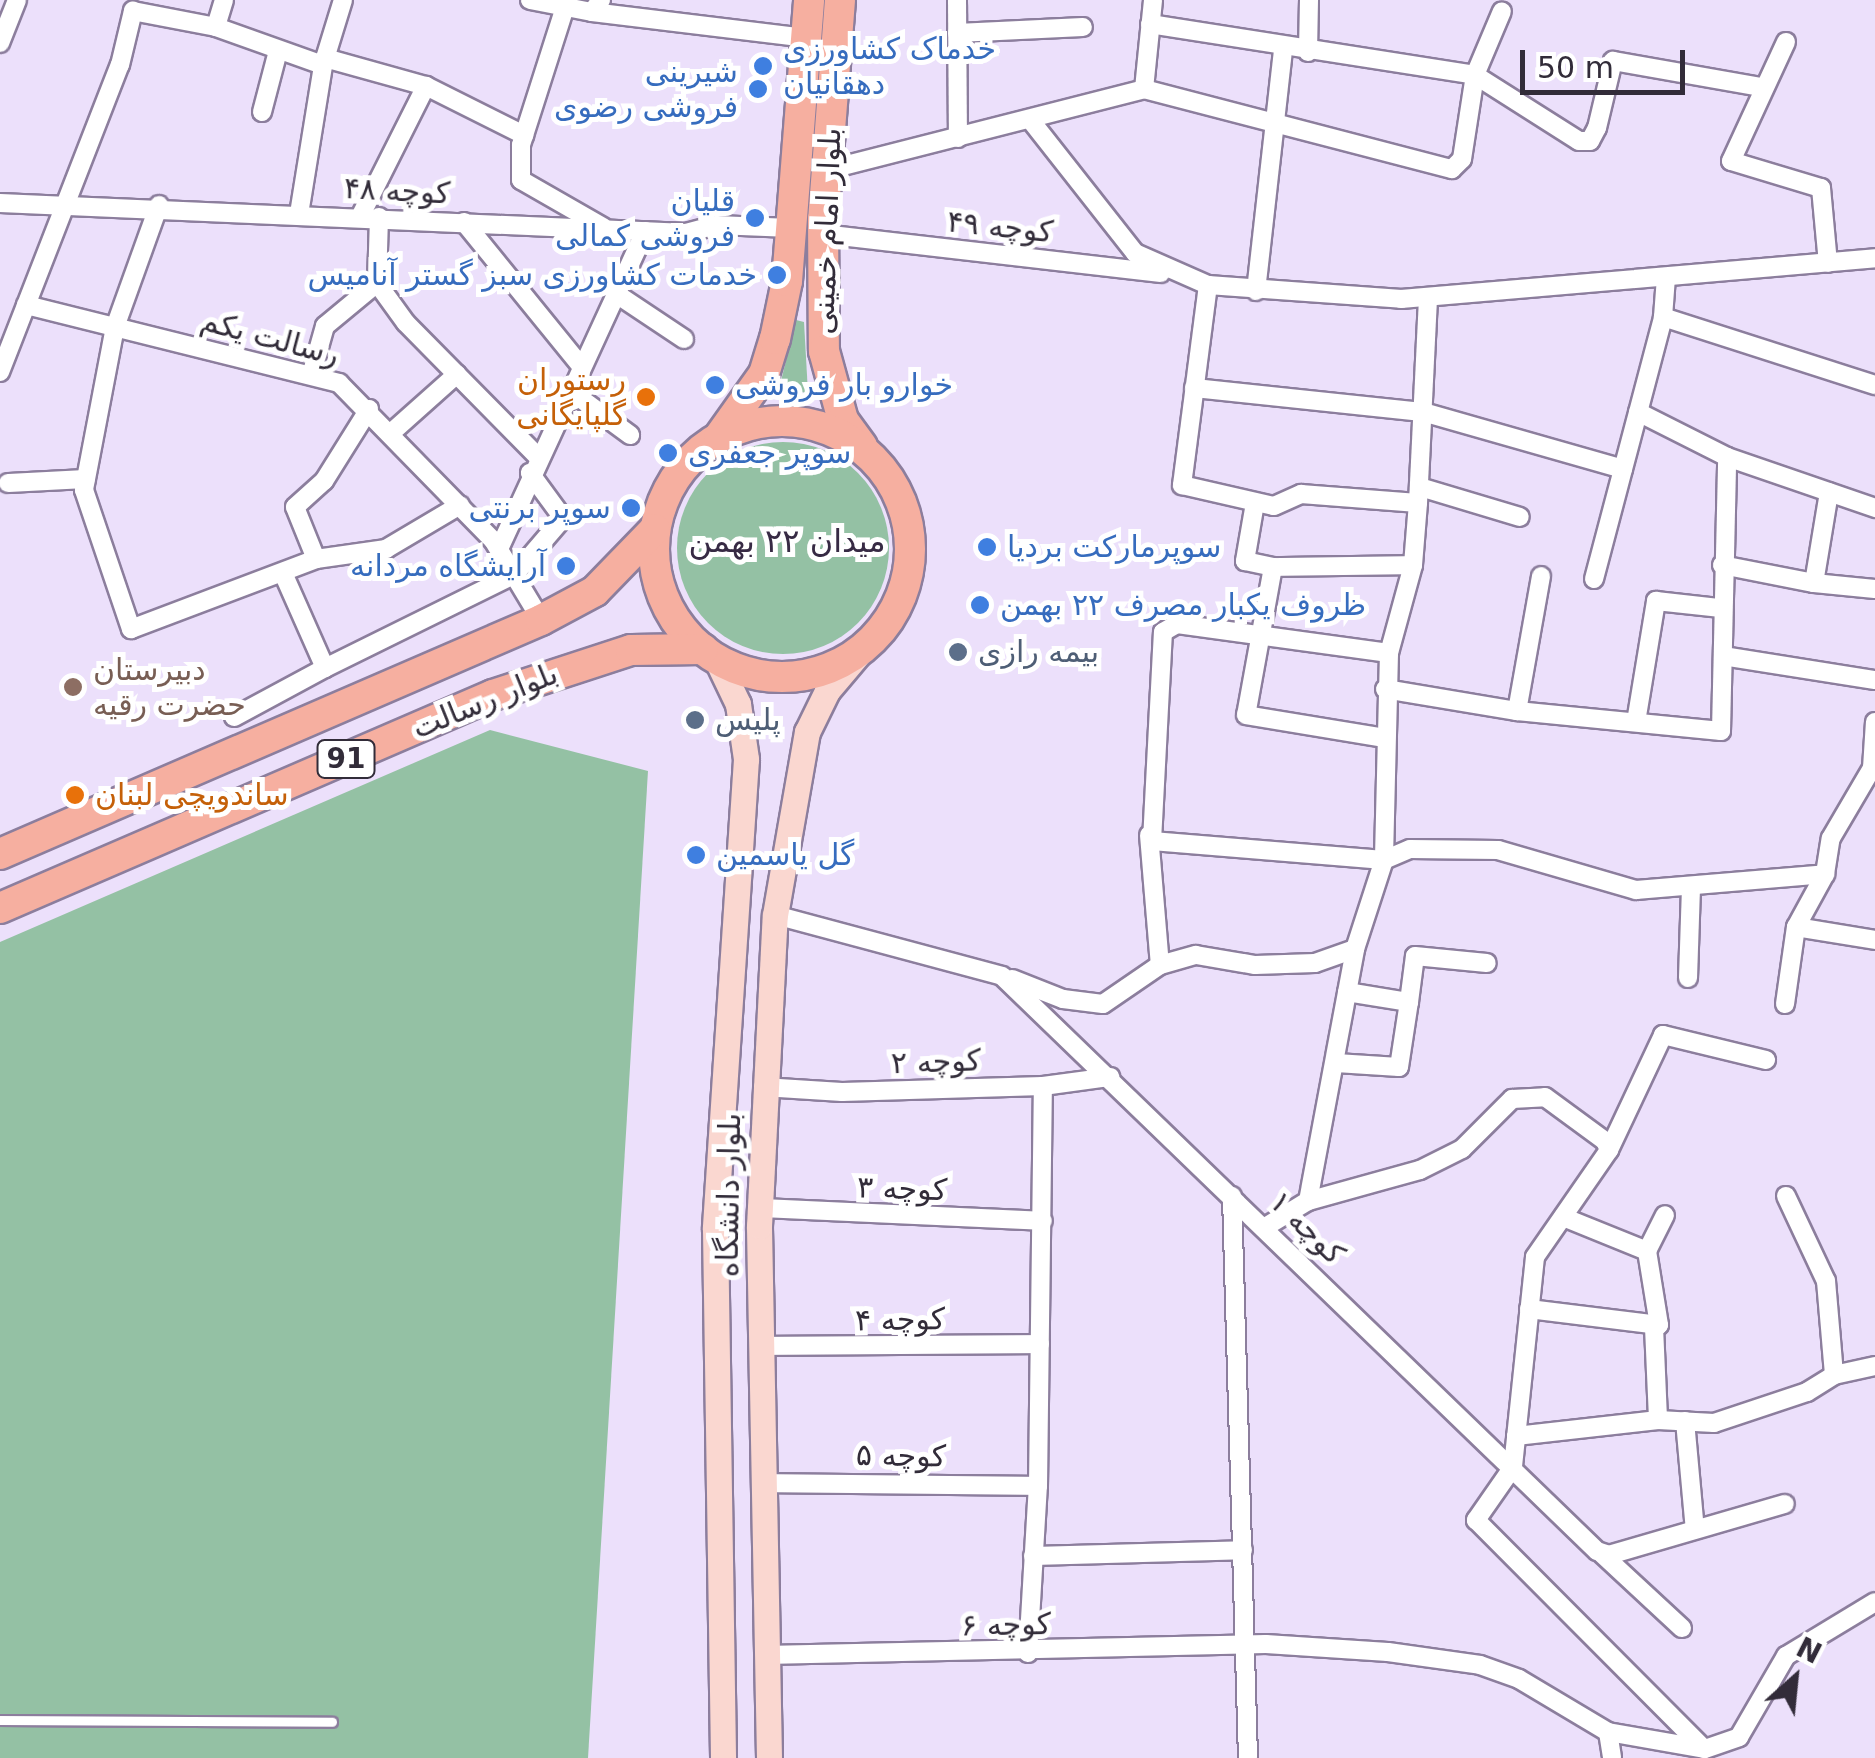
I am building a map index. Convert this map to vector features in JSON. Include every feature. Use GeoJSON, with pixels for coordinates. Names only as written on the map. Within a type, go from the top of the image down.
{"type":"FeatureCollection","features":[{"type":"Feature","properties":{"kind":"main road","name":"بلوار امام خمینی"},"geometry":{"type":"LineString","coordinates":[[719,437],[764,374],[787,280],[809,0]]}},
{"type":"Feature","properties":{"kind":"main road","name":"بلوار امام خمینی"},"geometry":{"type":"LineString","coordinates":[[840,0],[823,234],[824,351],[843,420],[866,452]]}},
{"type":"Feature","properties":{"kind":"main road","name":"91"},"geometry":{"type":"LineString","coordinates":[[794,420],[866,452],[906,514],[910,552],[903,591],[886,624],[860,652],[826,671],[790,678],[752,676],[684,635],[665,604],[654,565],[654,529],[668,492],[690,459],[719,437],[757,423],[794,420]]}},
{"type":"Feature","properties":{"kind":"main road","name":"بلوار رسالت"},"geometry":{"type":"LineString","coordinates":[[0,854],[541,620],[595,592],[654,529]]}},
{"type":"Feature","properties":{"kind":"main road","name":"بلوار رسالت"},"geometry":{"type":"LineString","coordinates":[[0,908],[492,695],[632,650],[710,654]]}},
{"type":"Feature","properties":{"kind":"main road","name":"بلوار دانشگاه"},"geometry":{"type":"LineString","coordinates":[[769,1758],[760,1208],[763,1087],[776,915],[807,732],[826,691],[860,652]]}},
{"type":"Feature","properties":{"kind":"main road","name":"بلوار دانشگاه"},"geometry":{"type":"LineString","coordinates":[[710,654],[738,704],[746,760],[716,1210],[724,1758]]}},
{"type":"Feature","properties":{"kind":"main road"},"geometry":{"type":"LineString","coordinates":[[717,1481],[763,1482]]}},
{"type":"Feature","properties":{"kind":"street"},"geometry":{"type":"LineString","coordinates":[[0,43],[17,0]]}},
{"type":"Feature","properties":{"kind":"street"},"geometry":{"type":"LineString","coordinates":[[216,27],[224,0]]}},
{"type":"Feature","properties":{"kind":"street"},"geometry":{"type":"LineString","coordinates":[[299,214],[324,62],[344,0]]}},
{"type":"Feature","properties":{"kind":"street"},"geometry":{"type":"LineString","coordinates":[[530,0],[565,7],[596,6],[807,38]]}},
{"type":"Feature","properties":{"kind":"street"},"geometry":{"type":"LineString","coordinates":[[956,0],[958,138]]}},
{"type":"Feature","properties":{"kind":"street"},"geometry":{"type":"LineString","coordinates":[[1144,89],[1153,0]]}},
{"type":"Feature","properties":{"kind":"street"},"geometry":{"type":"LineString","coordinates":[[1308,52],[1310,0]]}},
{"type":"Feature","properties":{"kind":"street"},"geometry":{"type":"LineString","coordinates":[[0,372],[120,65],[134,6],[216,27],[278,51],[426,86],[524,135]]}},
{"type":"Feature","properties":{"kind":"street"},"geometry":{"type":"LineString","coordinates":[[565,7],[524,135],[521,180],[605,228]]}},
{"type":"Feature","properties":{"kind":"street"},"geometry":{"type":"LineString","coordinates":[[827,170],[1032,122],[1144,89],[1452,170],[1462,158],[1474,75],[1502,11]]}},
{"type":"Feature","properties":{"kind":"street"},"geometry":{"type":"LineString","coordinates":[[1150,24],[1283,50],[1474,75],[1579,141],[1590,141],[1597,128],[1613,62],[1760,87]]}},
{"type":"Feature","properties":{"kind":"street"},"geometry":{"type":"LineString","coordinates":[[957,33],[1082,27]]}},
{"type":"Feature","properties":{"kind":"street"},"geometry":{"type":"LineString","coordinates":[[1786,42],[1760,87],[1731,161],[1821,188],[1828,263]]}},
{"type":"Feature","properties":{"kind":"street"},"geometry":{"type":"LineString","coordinates":[[1256,291],[1283,50]]}},
{"type":"Feature","properties":{"kind":"street"},"geometry":{"type":"LineString","coordinates":[[262,112],[278,51]]}},
{"type":"Feature","properties":{"kind":"street"},"geometry":{"type":"LineString","coordinates":[[234,717],[515,574],[563,518],[534,465],[377,283],[370,217],[426,86]]}},
{"type":"Feature","properties":{"kind":"street"},"geometry":{"type":"LineString","coordinates":[[1032,122],[1135,253],[1172,274],[1208,285],[1256,291],[1428,297],[1875,258]]}},
{"type":"Feature","properties":{"kind":"street","name":"کوچه ۴۸"},"geometry":{"type":"LineString","coordinates":[[0,203],[158,205],[645,231],[791,228]]}},
{"type":"Feature","properties":{"kind":"street"},"geometry":{"type":"LineString","coordinates":[[158,205],[115,328],[84,490],[131,629],[316,559],[386,548],[460,505]]}},
{"type":"Feature","properties":{"kind":"street"},"geometry":{"type":"LineString","coordinates":[[464,222],[581,366]]}},
{"type":"Feature","properties":{"kind":"street"},"geometry":{"type":"LineString","coordinates":[[499,549],[534,465],[645,231]]}},
{"type":"Feature","properties":{"kind":"street","name":"کوچه ۴۹"},"geometry":{"type":"LineString","coordinates":[[823,234],[1172,274]]}},
{"type":"Feature","properties":{"kind":"street"},"geometry":{"type":"LineString","coordinates":[[1594,579],[1663,317],[1666,278]]}},
{"type":"Feature","properties":{"kind":"street"},"geometry":{"type":"LineString","coordinates":[[312,372],[325,326],[377,283]]}},
{"type":"Feature","properties":{"kind":"street"},"geometry":{"type":"LineString","coordinates":[[1208,285],[1182,484],[1274,506],[1300,494],[1419,495],[1520,518]]}},
{"type":"Feature","properties":{"kind":"street"},"geometry":{"type":"LineString","coordinates":[[616,293],[684,340]]}},
{"type":"Feature","properties":{"kind":"street"},"geometry":{"type":"LineString","coordinates":[[1308,1201],[1354,950],[1384,860],[1385,689],[1388,653],[1413,565],[1428,297]]}},
{"type":"Feature","properties":{"kind":"street","name":"رسالت یکم"},"geometry":{"type":"LineString","coordinates":[[26,305],[312,372],[339,383],[392,432],[499,549],[541,620]]}},
{"type":"Feature","properties":{"kind":"street"},"geometry":{"type":"LineString","coordinates":[[1663,317],[1875,385]]}},
{"type":"Feature","properties":{"kind":"street"},"geometry":{"type":"LineString","coordinates":[[392,432],[457,374]]}},
{"type":"Feature","properties":{"kind":"street"},"geometry":{"type":"LineString","coordinates":[[1194,388],[1423,412],[1623,469]]}},
{"type":"Feature","properties":{"kind":"street"},"geometry":{"type":"LineString","coordinates":[[569,390],[630,435]]}},
{"type":"Feature","properties":{"kind":"street"},"geometry":{"type":"LineString","coordinates":[[316,559],[295,507],[324,481],[369,409]]}},
{"type":"Feature","properties":{"kind":"street"},"geometry":{"type":"LineString","coordinates":[[1638,412],[1728,457],[1875,508]]}},
{"type":"Feature","properties":{"kind":"street"},"geometry":{"type":"LineString","coordinates":[[1385,689],[1517,710],[1721,730],[1720,608],[1728,457]]}},
{"type":"Feature","properties":{"kind":"street"},"geometry":{"type":"LineString","coordinates":[[8,483],[86,479]]}},
{"type":"Feature","properties":{"kind":"street"},"geometry":{"type":"LineString","coordinates":[[1814,583],[1829,492]]}},
{"type":"Feature","properties":{"kind":"street"},"geometry":{"type":"LineString","coordinates":[[1255,503],[1245,561],[1273,567],[1413,565]]}},
{"type":"Feature","properties":{"kind":"street"},"geometry":{"type":"LineString","coordinates":[[1722,565],[1814,583],[1875,589]]}},
{"type":"Feature","properties":{"kind":"street"},"geometry":{"type":"LineString","coordinates":[[1273,567],[1246,715],[1385,738]]}},
{"type":"Feature","properties":{"kind":"street"},"geometry":{"type":"LineString","coordinates":[[283,573],[325,668]]}},
{"type":"Feature","properties":{"kind":"street"},"geometry":{"type":"LineString","coordinates":[[1517,710],[1541,576]]}},
{"type":"Feature","properties":{"kind":"street"},"geometry":{"type":"LineString","coordinates":[[1636,722],[1656,601],[1720,608]]}},
{"type":"Feature","properties":{"kind":"street"},"geometry":{"type":"LineString","coordinates":[[1160,965],[1148,834],[1164,632],[1178,624],[1388,653]]}},
{"type":"Feature","properties":{"kind":"street"},"geometry":{"type":"LineString","coordinates":[[1723,656],[1875,680]]}},
{"type":"Feature","properties":{"kind":"street"},"geometry":{"type":"LineString","coordinates":[[1786,1004],[1796,928],[1825,874],[1831,838],[1872,768],[1875,722]]}},
{"type":"Feature","properties":{"kind":"street"},"geometry":{"type":"LineString","coordinates":[[1148,834],[1161,845],[1384,860],[1410,849],[1498,850],[1636,890],[1691,889],[1825,874]]}},
{"type":"Feature","properties":{"kind":"street"},"geometry":{"type":"LineString","coordinates":[[1688,978],[1691,889]]}},
{"type":"Feature","properties":{"kind":"street","name":"کوچه ۱"},"geometry":{"type":"LineString","coordinates":[[776,915],[1002,976],[1682,1628]]}},
{"type":"Feature","properties":{"kind":"street"},"geometry":{"type":"LineString","coordinates":[[1796,928],[1875,940]]}},
{"type":"Feature","properties":{"kind":"street"},"geometry":{"type":"LineString","coordinates":[[1002,976],[1063,1000],[1103,1004],[1160,965],[1196,955],[1255,965],[1315,962],[1354,950]]}},
{"type":"Feature","properties":{"kind":"street"},"geometry":{"type":"LineString","coordinates":[[1336,1064],[1399,1067],[1415,956],[1487,963]]}},
{"type":"Feature","properties":{"kind":"street"},"geometry":{"type":"LineString","coordinates":[[1348,992],[1408,1002]]}},
{"type":"Feature","properties":{"kind":"street"},"geometry":{"type":"LineString","coordinates":[[1704,1749],[1478,1524],[1476,1512],[1513,1467],[1535,1257],[1609,1150],[1663,1035],[1766,1060]]}},
{"type":"Feature","properties":{"kind":"street","name":"کوچه ۲"},"geometry":{"type":"LineString","coordinates":[[763,1087],[842,1092],[1043,1086],[1110,1077]]}},
{"type":"Feature","properties":{"kind":"street"},"geometry":{"type":"LineString","coordinates":[[1028,1653],[1038,1486],[1043,1086]]}},
{"type":"Feature","properties":{"kind":"street"},"geometry":{"type":"LineString","coordinates":[[1267,1226],[1308,1201],[1420,1170],[1462,1149],[1512,1098],[1545,1098],[1609,1150]]}},
{"type":"Feature","properties":{"kind":"street"},"geometry":{"type":"LineString","coordinates":[[1232,1196],[1248,1758]]}},
{"type":"Feature","properties":{"kind":"street"},"geometry":{"type":"LineString","coordinates":[[1786,1196],[1826,1282],[1834,1375]]}},
{"type":"Feature","properties":{"kind":"street","name":"کوچه ۳"},"geometry":{"type":"LineString","coordinates":[[760,1208],[1043,1221]]}},
{"type":"Feature","properties":{"kind":"street"},"geometry":{"type":"LineString","coordinates":[[1658,1420],[1654,1327],[1660,1319],[1646,1274],[1648,1250],[1666,1216]]}},
{"type":"Feature","properties":{"kind":"street"},"geometry":{"type":"LineString","coordinates":[[1562,1217],[1648,1250]]}},
{"type":"Feature","properties":{"kind":"street"},"geometry":{"type":"LineString","coordinates":[[1529,1309],[1654,1327]]}},
{"type":"Feature","properties":{"kind":"street","name":"کوچه ۴"},"geometry":{"type":"LineString","coordinates":[[761,1346],[1040,1344]]}},
{"type":"Feature","properties":{"kind":"street"},"geometry":{"type":"LineString","coordinates":[[1516,1436],[1658,1420],[1714,1424],[1807,1392],[1834,1375],[1875,1366]]}},
{"type":"Feature","properties":{"kind":"street"},"geometry":{"type":"LineString","coordinates":[[1685,1422],[1694,1530]]}},
{"type":"Feature","properties":{"kind":"street","name":"کوچه ۵"},"geometry":{"type":"LineString","coordinates":[[763,1482],[1038,1486]]}},
{"type":"Feature","properties":{"kind":"street"},"geometry":{"type":"LineString","coordinates":[[1602,1554],[1785,1504]]}},
{"type":"Feature","properties":{"kind":"street"},"geometry":{"type":"LineString","coordinates":[[1033,1556],[1243,1550]]}},
{"type":"Feature","properties":{"kind":"street"},"geometry":{"type":"LineString","coordinates":[[1612,1758],[1608,1732],[1704,1749],[1738,1737],[1786,1656],[1875,1602]]}},
{"type":"Feature","properties":{"kind":"street","name":"کوچه ۶"},"geometry":{"type":"LineString","coordinates":[[765,1656],[1247,1646],[1388,1652],[1480,1665],[1519,1679],[1608,1732]]}},
{"type":"Feature","properties":{"kind":"lane"},"geometry":{"type":"LineString","coordinates":[[0,1720],[332,1722]]}},
{"type":"Feature","properties":{"kind":"green space"},"geometry":{"type":"Polygon","coordinates":[[[796,320],[804,322],[808,393],[779,389],[796,320]]]}},
{"type":"Feature","properties":{"kind":"green space"},"geometry":{"type":"Polygon","coordinates":[[[783,442],[823,450],[858,473],[881,508],[889,548],[881,588],[858,623],[823,646],[783,654],[743,646],[708,623],[685,588],[677,548],[685,508],[708,473],[743,450],[783,442]]]}},
{"type":"Feature","properties":{"kind":"green space"},"geometry":{"type":"Polygon","coordinates":[[[490,730],[648,771],[588,1758],[0,1758],[0,942],[490,730]]]}},
{"type":"Feature","properties":{"kind":"place","name":"خدماک کشاورزی دهقانیان"},"geometry":{"type":"Point","coordinates":[763,66]}},
{"type":"Feature","properties":{"kind":"place","name":"شیرینی فروشی رضوی"},"geometry":{"type":"Point","coordinates":[758,89]}},
{"type":"Feature","properties":{"kind":"place","name":"قلیان فروشی کمالی"},"geometry":{"type":"Point","coordinates":[755,218]}},
{"type":"Feature","properties":{"kind":"place","name":"خدمات کشاورزی سبز گستر آنامیس"},"geometry":{"type":"Point","coordinates":[777,275]}},
{"type":"Feature","properties":{"kind":"place","name":"خوارو بار فروشی"},"geometry":{"type":"Point","coordinates":[715,385]}},
{"type":"Feature","properties":{"kind":"place","name":"رستوران گلپایگانی"},"geometry":{"type":"Point","coordinates":[646,397]}},
{"type":"Feature","properties":{"kind":"place","name":"سوپر جعفری"},"geometry":{"type":"Point","coordinates":[668,453]}},
{"type":"Feature","properties":{"kind":"place","name":"سوپر برنتی"},"geometry":{"type":"Point","coordinates":[631,508]}},
{"type":"Feature","properties":{"kind":"place","name":"سوپرمارکت بردیا"},"geometry":{"type":"Point","coordinates":[987,547]}},
{"type":"Feature","properties":{"kind":"place","name":"آرایشگاه مردانه"},"geometry":{"type":"Point","coordinates":[566,566]}},
{"type":"Feature","properties":{"kind":"place","name":"ظروف یکبار مصرف ۲۲ بهمن"},"geometry":{"type":"Point","coordinates":[980,605]}},
{"type":"Feature","properties":{"kind":"place","name":"بیمه رازی"},"geometry":{"type":"Point","coordinates":[958,652]}},
{"type":"Feature","properties":{"kind":"place","name":"دبیرستان حضرت رقیه"},"geometry":{"type":"Point","coordinates":[73,687]}},
{"type":"Feature","properties":{"kind":"place","name":"پلیس"},"geometry":{"type":"Point","coordinates":[695,720]}},
{"type":"Feature","properties":{"kind":"place","name":"ساندویچی لبنان"},"geometry":{"type":"Point","coordinates":[75,795]}},
{"type":"Feature","properties":{"kind":"place","name":"گل یاسمین"},"geometry":{"type":"Point","coordinates":[696,855]}},
{"type":"Feature","properties":{"kind":"district","name":"میدان ۲۲ بهمن"},"geometry":{"type":"Point","coordinates":[787,541]}}]}
